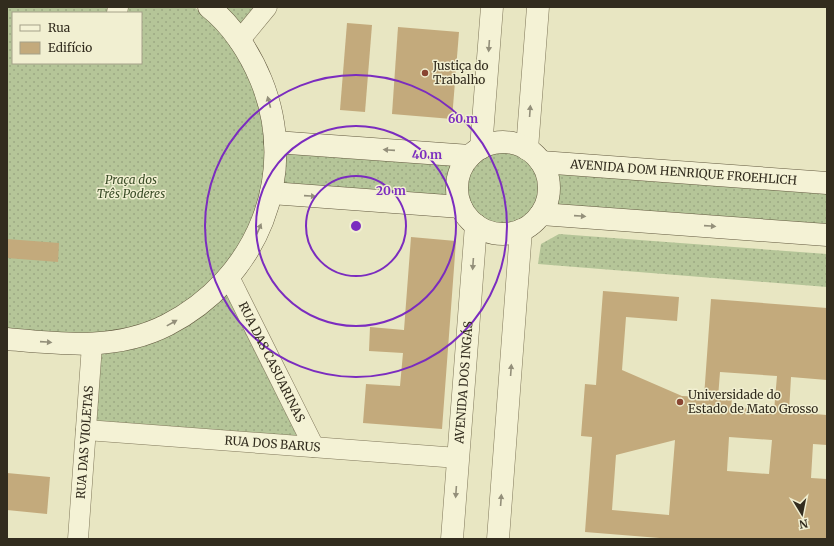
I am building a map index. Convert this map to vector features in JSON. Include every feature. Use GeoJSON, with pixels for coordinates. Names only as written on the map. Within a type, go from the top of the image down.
{"type":"FeatureCollection","features":[{"type":"Feature","properties":{"kind":"main road"},"geometry":{"type":"LineString","coordinates":[[7,340],[92,345],[118,342],[142,336],[166,326],[188,314],[208,298],[229,277],[242,261],[255,239],[265,216],[271,193],[275,166],[275,142],[272,116],[266,92],[257,69],[239,40],[209,7]]}},
{"type":"Feature","properties":{"kind":"main road"},"geometry":{"type":"LineString","coordinates":[[492,7],[476,152],[462,168],[457,181],[456,191],[461,207],[466,216],[476,225],[488,232],[497,234],[506,234],[521,230],[530,225],[541,214],[546,205],[549,187],[546,170],[534,156],[538,7]]}},
{"type":"Feature","properties":{"kind":"main road","name":"AVENIDA DOM HENRIQUE FROEHLICH"},"geometry":{"type":"LineString","coordinates":[[275,142],[476,152],[503,142],[512,143],[534,156],[827,183]]}},
{"type":"Feature","properties":{"kind":"main road"},"geometry":{"type":"LineString","coordinates":[[271,193],[461,207]]}},
{"type":"Feature","properties":{"kind":"main road"},"geometry":{"type":"LineString","coordinates":[[541,214],[827,235]]}},
{"type":"Feature","properties":{"kind":"main road","name":"AVENIDA DOS INGÁS"},"geometry":{"type":"LineString","coordinates":[[452,539],[476,225]]}},
{"type":"Feature","properties":{"kind":"main road"},"geometry":{"type":"LineString","coordinates":[[498,539],[521,230]]}},
{"type":"Feature","properties":{"kind":"street"},"geometry":{"type":"LineString","coordinates":[[239,40],[267,7]]}},
{"type":"Feature","properties":{"kind":"street","name":"RUA DAS CASUARINAS"},"geometry":{"type":"LineString","coordinates":[[229,277],[314,447]]}},
{"type":"Feature","properties":{"kind":"street","name":"RUA DAS VIOLETAS"},"geometry":{"type":"LineString","coordinates":[[78,539],[92,345]]}},
{"type":"Feature","properties":{"kind":"street","name":"RUA DOS BARUS"},"geometry":{"type":"LineString","coordinates":[[86,430],[458,458]]}},
{"type":"Feature","properties":{"kind":"green space","name":"Praça dos Três Poderes"},"geometry":{"type":"Polygon","coordinates":[[[7,7],[194,7],[224,36],[246,70],[259,107],[265,146],[262,185],[251,222],[231,257],[203,288],[177,309],[139,327],[123,331],[90,335],[7,330],[7,7]]]}},
{"type":"Feature","properties":{"kind":"green space"},"geometry":{"type":"Polygon","coordinates":[[[223,7],[259,7],[242,28],[223,7]]]}},
{"type":"Feature","properties":{"kind":"green space"},"geometry":{"type":"Polygon","coordinates":[[[503,151],[524,157],[534,167],[540,188],[534,209],[524,219],[503,225],[482,219],[472,209],[466,188],[472,167],[482,157],[503,151]]]}},
{"type":"Feature","properties":{"kind":"green space"},"geometry":{"type":"Polygon","coordinates":[[[285,152],[452,165],[447,181],[448,197],[282,185],[285,152]]]}},
{"type":"Feature","properties":{"kind":"green space"},"geometry":{"type":"Polygon","coordinates":[[[556,172],[827,193],[827,225],[556,205],[559,188],[556,172]]]}},
{"type":"Feature","properties":{"kind":"green space"},"geometry":{"type":"Polygon","coordinates":[[[559,234],[827,254],[827,287],[538,264],[541,244],[559,234]]]}},
{"type":"Feature","properties":{"kind":"green space"},"geometry":{"type":"Polygon","coordinates":[[[230,291],[304,441],[79,424],[82,354],[170,335],[194,322],[230,291]]]}},
{"type":"Feature","properties":{"kind":"building"},"geometry":{"type":"Polygon","coordinates":[[[347,23],[372,25],[365,112],[340,110],[347,23]]]}},
{"type":"Feature","properties":{"kind":"building","name":"Justiça do Trabalho"},"geometry":{"type":"Polygon","coordinates":[[[398,27],[459,32],[452,119],[392,114],[398,27]]]}},
{"type":"Feature","properties":{"kind":"building"},"geometry":{"type":"Polygon","coordinates":[[[411,237],[456,241],[442,429],[363,423],[366,384],[400,386],[403,353],[369,351],[370,327],[404,330],[411,237]]]}},
{"type":"Feature","properties":{"kind":"building"},"geometry":{"type":"Polygon","coordinates":[[[7,239],[59,243],[58,262],[7,258],[7,239]]]}},
{"type":"Feature","properties":{"kind":"building"},"geometry":{"type":"Polygon","coordinates":[[[603,291],[679,297],[677,321],[626,317],[622,370],[682,396],[704,397],[711,299],[827,308],[827,380],[791,377],[789,412],[827,415],[827,445],[813,444],[811,478],[827,479],[827,539],[672,539],[585,532],[592,437],[581,436],[585,384],[596,385],[603,291]],[[720,372],[718,398],[732,399],[731,407],[774,411],[777,376],[720,372]],[[729,437],[727,471],[769,474],[772,440],[729,437]],[[675,440],[616,455],[612,510],[669,515],[675,440]]]}},
{"type":"Feature","properties":{"kind":"building"},"geometry":{"type":"Polygon","coordinates":[[[7,473],[50,477],[47,514],[7,510],[7,473]]]}},
{"type":"Feature","properties":{"kind":"place","name":"Justiça do Trabalho"},"geometry":{"type":"Point","coordinates":[425,73]}},
{"type":"Feature","properties":{"kind":"place","name":"Universidade do Estado de Mato Grosso"},"geometry":{"type":"Point","coordinates":[680,402]}}]}
